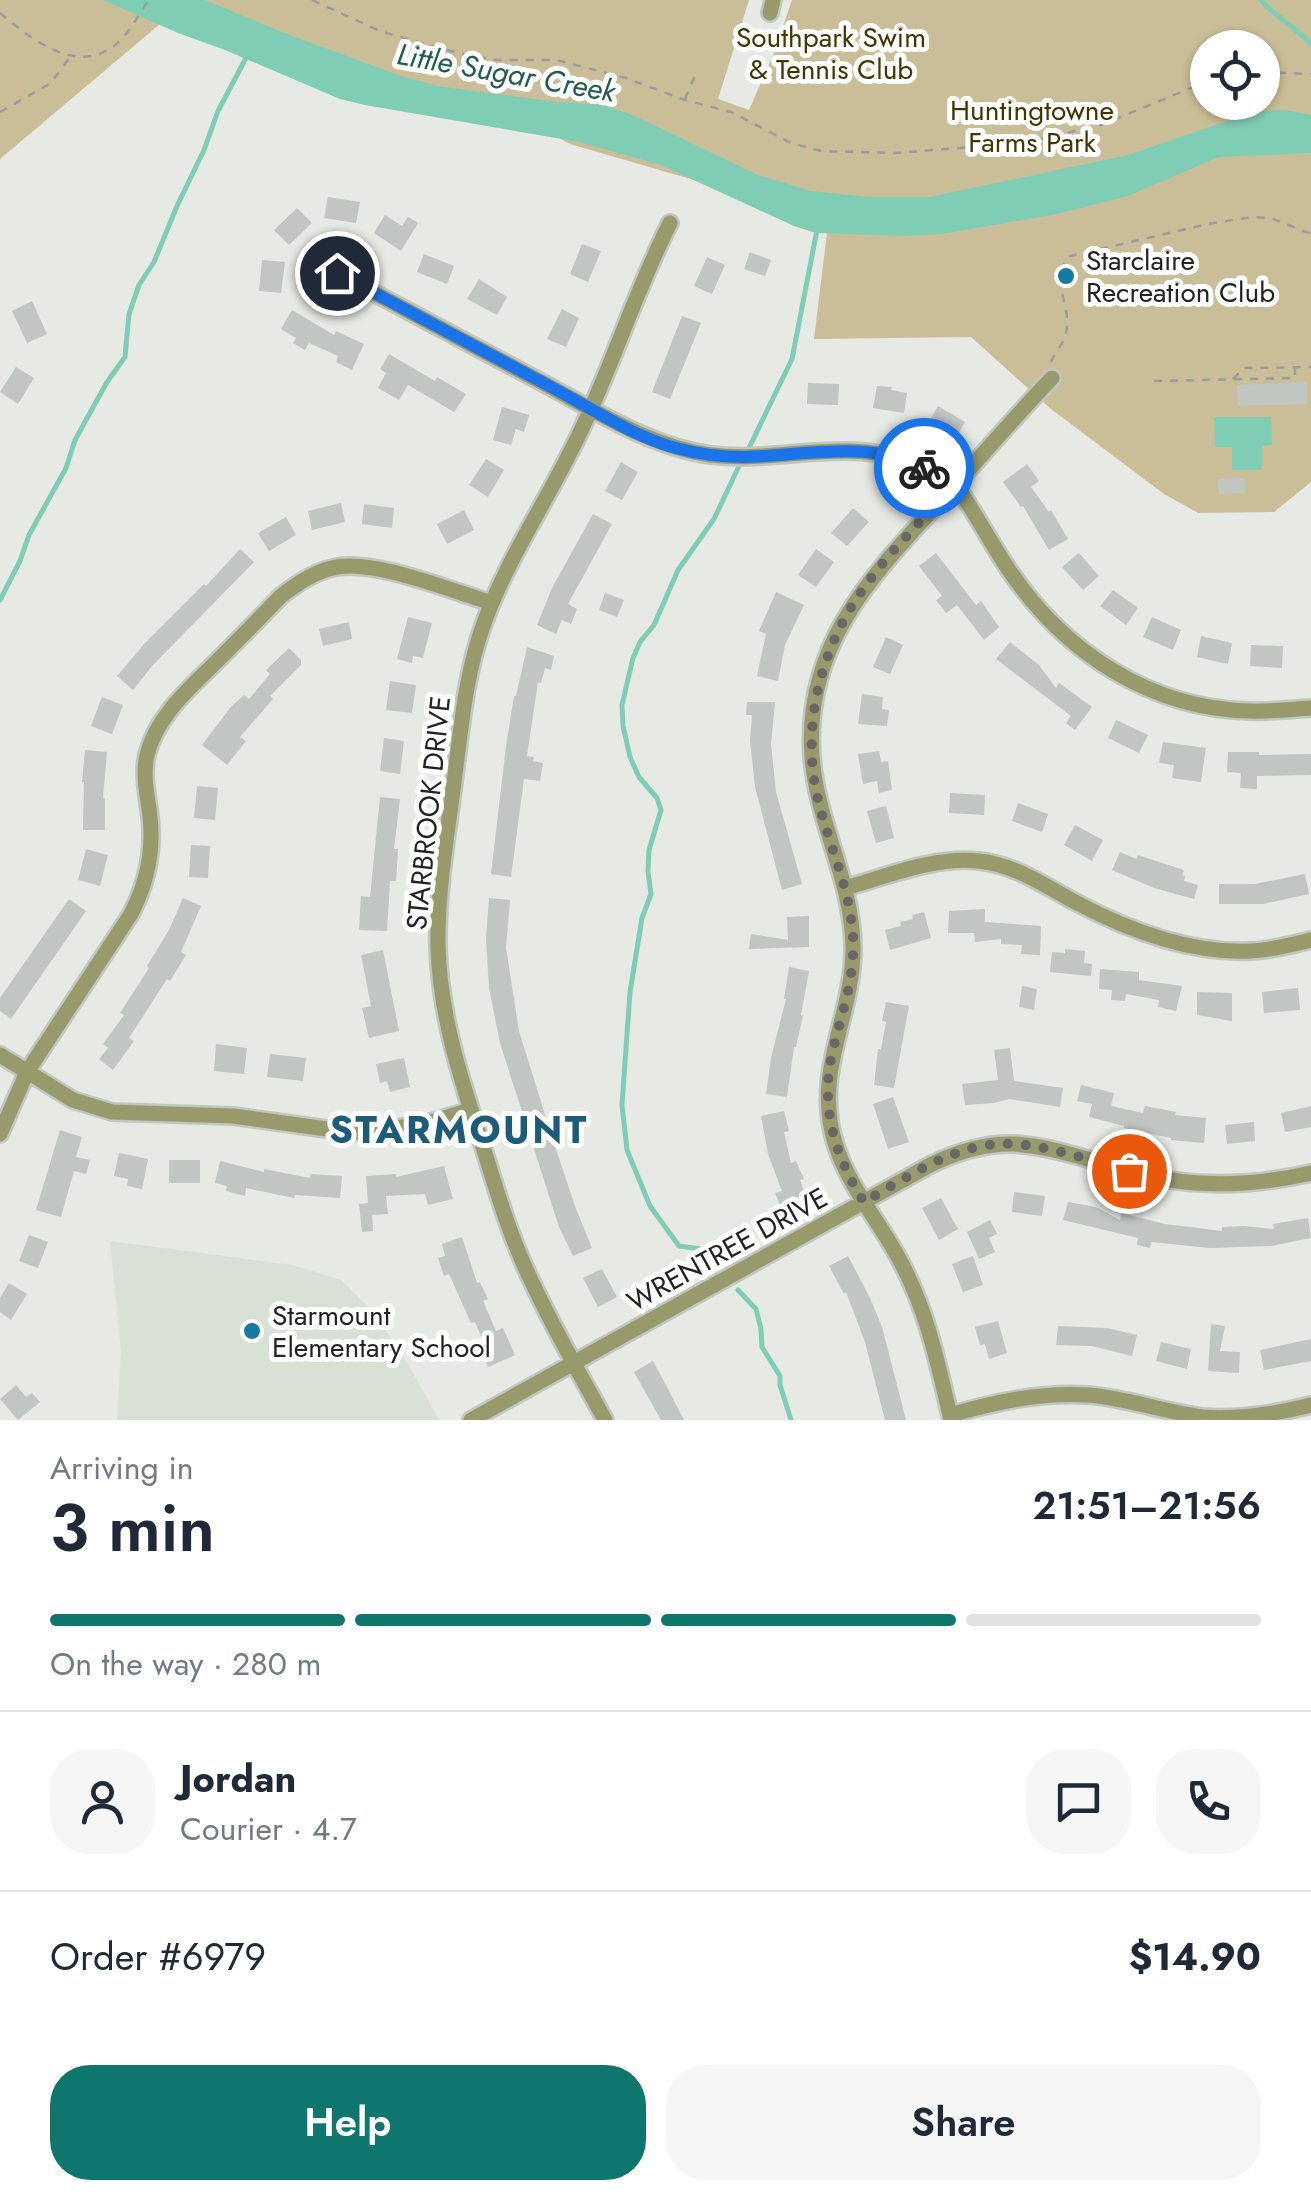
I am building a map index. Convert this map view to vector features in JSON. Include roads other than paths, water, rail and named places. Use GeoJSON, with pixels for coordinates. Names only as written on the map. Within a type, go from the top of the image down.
{"type":"FeatureCollection","features":[{"type":"Feature","properties":{"kind":"street","name":"STARBROOK DRIVE"},"geometry":{"type":"LineString","coordinates":[[606,1420],[530,1278],[471,1110],[445,1016],[438,948],[439,903],[465,696],[475,652],[511,562],[592,409],[644,276],[670,223]]}},
{"type":"Feature","properties":{"kind":"street"},"geometry":{"type":"LineString","coordinates":[[337,273],[592,409],[672,447],[744,457],[850,450],[910,461],[956,485],[1028,598],[1076,646],[1110,669],[1155,693],[1201,706],[1248,712],[1311,708]]}},
{"type":"Feature","properties":{"kind":"street"},"geometry":{"type":"LineString","coordinates":[[1051,371],[869,581],[846,615],[821,674],[815,701],[812,757],[820,808],[846,888],[853,952],[830,1063],[828,1104],[834,1142],[844,1169],[915,1289],[934,1344],[950,1418],[1004,1401],[1058,1395],[1116,1398],[1207,1418],[1262,1416],[1311,1405]]}},
{"type":"Feature","properties":{"kind":"street"},"geometry":{"type":"LineString","coordinates":[[0,1134],[26,1072],[141,894],[152,845],[146,757],[153,738],[179,700],[281,596],[316,573],[358,565],[379,568],[492,603]]}},
{"type":"Feature","properties":{"kind":"street"},"geometry":{"type":"LineString","coordinates":[[846,888],[943,862],[984,862],[1024,874],[1118,923],[1194,947],[1252,951],[1311,940]]}},
{"type":"Feature","properties":{"kind":"street"},"geometry":{"type":"LineString","coordinates":[[0,1054],[73,1100],[125,1113],[233,1116],[374,1132],[432,1122],[471,1110]]}},
{"type":"Feature","properties":{"kind":"street","name":"WRENTREE DRIVE"},"geometry":{"type":"LineString","coordinates":[[470,1420],[945,1158],[1012,1144],[1195,1184],[1256,1183],[1311,1172]]}},
{"type":"Feature","properties":{"kind":"waterway"},"geometry":{"type":"LineString","coordinates":[[1261,0],[1311,44]]}},
{"type":"Feature","properties":{"kind":"waterway"},"geometry":{"type":"LineString","coordinates":[[0,600],[29,535],[66,468],[75,440],[125,357],[129,314],[139,285],[154,262],[218,111],[247,56]]}},
{"type":"Feature","properties":{"kind":"waterway"},"geometry":{"type":"LineString","coordinates":[[748,450],[792,359],[817,230]]}},
{"type":"Feature","properties":{"kind":"waterway"},"geometry":{"type":"LineString","coordinates":[[719,1268],[702,1249],[679,1246],[650,1206],[627,1150],[622,1105],[630,992],[642,918],[651,894],[649,850],[661,810],[630,757],[622,705],[640,642],[654,625],[678,570],[714,519],[740,464]]}},
{"type":"Feature","properties":{"kind":"waterway"},"geometry":{"type":"LineString","coordinates":[[738,1290],[756,1309],[762,1347],[780,1376],[791,1420]]}},
{"type":"Feature","properties":{"kind":"place","name":"Starclaire Recreation Club"},"geometry":{"type":"Point","coordinates":[1066,276]}},
{"type":"Feature","properties":{"kind":"place","name":"Starmount Elementary School"},"geometry":{"type":"Point","coordinates":[252,1331]}},
{"type":"Feature","properties":{"kind":"district","name":"STARMOUNT"},"geometry":{"type":"Point","coordinates":[459,1130]}},
{"type":"Feature","properties":{"kind":"park label","name":"Southpark Swim & Tennis Club"},"geometry":{"type":"Point","coordinates":[831,53]}},
{"type":"Feature","properties":{"kind":"park label","name":"Huntingtowne Farms Park"},"geometry":{"type":"Point","coordinates":[1032,126]}},
{"type":"Feature","properties":{"kind":"water label","name":"Little Sugar Creek"},"geometry":{"type":"Point","coordinates":[506,73]}}]}
